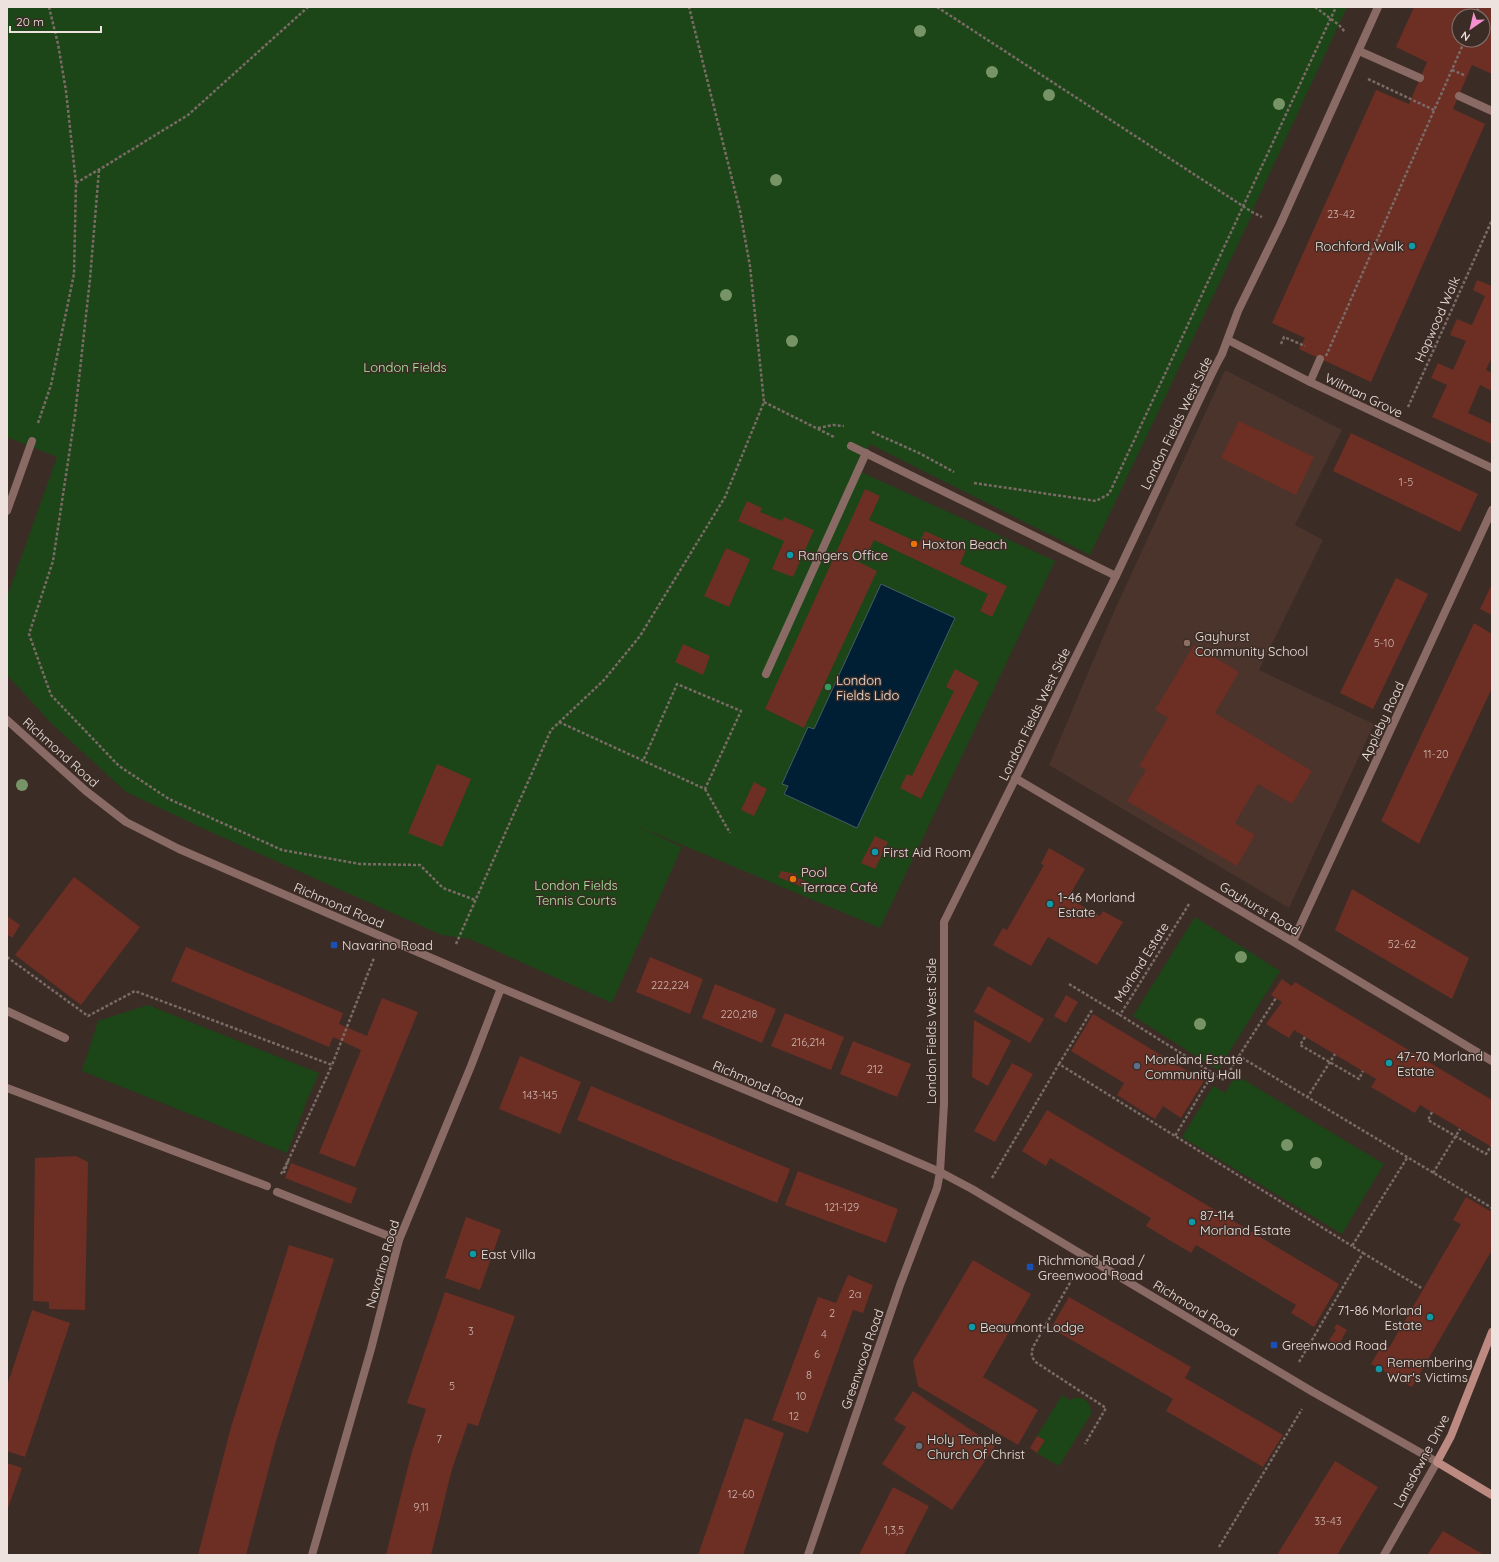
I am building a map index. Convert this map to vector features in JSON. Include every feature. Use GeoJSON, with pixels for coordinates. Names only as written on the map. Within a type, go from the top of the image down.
{"type":"FeatureCollection","features":[{"type":"Feature","properties":{"kind":"street","name":"London Fields West Side"},"geometry":{"type":"LineString","coordinates":[[940,1172],[944,1104],[944,922],[1116,576],[1222,354],[1238,310],[1280,225],[1378,7]]}},
{"type":"Feature","properties":{"kind":"street"},"geometry":{"type":"LineString","coordinates":[[1359,51],[1420,78]]}},
{"type":"Feature","properties":{"kind":"street"},"geometry":{"type":"LineString","coordinates":[[1459,96],[1492,111]]}},
{"type":"Feature","properties":{"kind":"street","name":"Wilman Grove"},"geometry":{"type":"LineString","coordinates":[[1228,340],[1310,382],[1492,468]]}},
{"type":"Feature","properties":{"kind":"street"},"geometry":{"type":"LineString","coordinates":[[1310,382],[1323,357]]}},
{"type":"Feature","properties":{"kind":"street"},"geometry":{"type":"LineString","coordinates":[[7,511],[32,441]]}},
{"type":"Feature","properties":{"kind":"street"},"geometry":{"type":"LineString","coordinates":[[851,446],[1116,576]]}},
{"type":"Feature","properties":{"kind":"street"},"geometry":{"type":"LineString","coordinates":[[766,674],[866,453]]}},
{"type":"Feature","properties":{"kind":"street","name":"Appleby Road"},"geometry":{"type":"LineString","coordinates":[[1293,942],[1492,510]]}},
{"type":"Feature","properties":{"kind":"street","name":"Richmond Road"},"geometry":{"type":"LineString","coordinates":[[7,720],[86,791],[126,822],[179,849],[501,988],[940,1172],[972,1189],[1086,1256],[1313,1392],[1492,1495]]}},
{"type":"Feature","properties":{"kind":"street","name":"Gayhurst Road"},"geometry":{"type":"LineString","coordinates":[[1015,778],[1492,1061]]}},
{"type":"Feature","properties":{"kind":"street","name":"Navarino Road"},"geometry":{"type":"LineString","coordinates":[[312,1555],[371,1349],[399,1240],[471,1066],[501,988]]}},
{"type":"Feature","properties":{"kind":"street"},"geometry":{"type":"LineString","coordinates":[[7,1011],[65,1038]]}},
{"type":"Feature","properties":{"kind":"street"},"geometry":{"type":"LineString","coordinates":[[7,1088],[267,1186]]}},
{"type":"Feature","properties":{"kind":"street","name":"Greenwood Road"},"geometry":{"type":"LineString","coordinates":[[808,1555],[900,1284],[932,1202],[940,1172]]}},
{"type":"Feature","properties":{"kind":"street"},"geometry":{"type":"LineString","coordinates":[[277,1192],[399,1240]]}},
{"type":"Feature","properties":{"kind":"street","name":"Lansdowne Drive"},"geometry":{"type":"LineString","coordinates":[[1384,1555],[1451,1436],[1492,1332]]}},
{"type":"Feature","properties":{"kind":"path"},"geometry":{"type":"LineString","coordinates":[[32,441],[50,385],[74,274],[76,183],[66,91],[58,44],[49,7]]}},
{"type":"Feature","properties":{"kind":"path"},"geometry":{"type":"LineString","coordinates":[[76,183],[100,170],[188,114],[308,7]]}},
{"type":"Feature","properties":{"kind":"path"},"geometry":{"type":"LineString","coordinates":[[456,944],[551,730],[604,680],[640,636],[725,498],[764,402],[750,266],[740,211],[689,7]]}},
{"type":"Feature","properties":{"kind":"path"},"geometry":{"type":"LineString","coordinates":[[937,7],[1252,212],[1280,225]]}},
{"type":"Feature","properties":{"kind":"path"},"geometry":{"type":"LineString","coordinates":[[1315,7],[1339,25],[1359,51]]}},
{"type":"Feature","properties":{"kind":"path"},"geometry":{"type":"LineString","coordinates":[[968,479],[974,483],[1096,502],[1109,494],[1336,7]]}},
{"type":"Feature","properties":{"kind":"path"},"geometry":{"type":"LineString","coordinates":[[1323,357],[1461,48]]}},
{"type":"Feature","properties":{"kind":"path"},"geometry":{"type":"LineString","coordinates":[[1379,85],[1434,110]]}},
{"type":"Feature","properties":{"kind":"path"},"geometry":{"type":"LineString","coordinates":[[100,170],[90,279],[77,392],[53,561],[29,634],[51,695],[119,766],[169,799],[282,850],[360,864],[420,865],[443,888],[475,900]]}},
{"type":"Feature","properties":{"kind":"path","name":"Hopwood Walk"},"geometry":{"type":"LineString","coordinates":[[1400,425],[1492,220]]}},
{"type":"Feature","properties":{"kind":"path"},"geometry":{"type":"LineString","coordinates":[[1272,363],[1284,337],[1312,350]]}},
{"type":"Feature","properties":{"kind":"path"},"geometry":{"type":"LineString","coordinates":[[764,402],[851,446]]}},
{"type":"Feature","properties":{"kind":"path"},"geometry":{"type":"LineString","coordinates":[[818,428],[833,425],[849,426]]}},
{"type":"Feature","properties":{"kind":"path"},"geometry":{"type":"LineString","coordinates":[[871,431],[919,453],[961,475]]}},
{"type":"Feature","properties":{"kind":"path"},"geometry":{"type":"LineString","coordinates":[[643,761],[677,684],[741,711],[705,789]]}},
{"type":"Feature","properties":{"kind":"path"},"geometry":{"type":"LineString","coordinates":[[559,722],[705,789],[730,833]]}},
{"type":"Feature","properties":{"kind":"path","name":"Morland Estate"},"geometry":{"type":"LineString","coordinates":[[1200,887],[1120,1016],[1213,1073]]}},
{"type":"Feature","properties":{"kind":"path"},"geometry":{"type":"LineString","coordinates":[[7,957],[88,1016],[135,991],[332,1065]]}},
{"type":"Feature","properties":{"kind":"path"},"geometry":{"type":"LineString","coordinates":[[282,1176],[332,1065],[374,958]]}},
{"type":"Feature","properties":{"kind":"path"},"geometry":{"type":"LineString","coordinates":[[1069,984],[1120,1016]]}},
{"type":"Feature","properties":{"kind":"path"},"geometry":{"type":"LineString","coordinates":[[1175,1136],[1213,1073],[1224,1080],[1276,998]]}},
{"type":"Feature","properties":{"kind":"path"},"geometry":{"type":"LineString","coordinates":[[992,1178],[1092,1010]]}},
{"type":"Feature","properties":{"kind":"path"},"geometry":{"type":"LineString","coordinates":[[1305,1037],[1300,1045],[1358,1079],[1363,1071]]}},
{"type":"Feature","properties":{"kind":"path"},"geometry":{"type":"LineString","coordinates":[[1307,1098],[1335,1054]]}},
{"type":"Feature","properties":{"kind":"path"},"geometry":{"type":"LineString","coordinates":[[1239,1056],[1492,1208]]}},
{"type":"Feature","properties":{"kind":"path"},"geometry":{"type":"LineString","coordinates":[[1059,1064],[1423,1289]]}},
{"type":"Feature","properties":{"kind":"path"},"geometry":{"type":"LineString","coordinates":[[1432,1112],[1428,1120],[1486,1154],[1491,1146]]}},
{"type":"Feature","properties":{"kind":"path"},"geometry":{"type":"LineString","coordinates":[[1433,1173],[1460,1129]]}},
{"type":"Feature","properties":{"kind":"path"},"geometry":{"type":"LineString","coordinates":[[1352,1246],[1407,1158]]}},
{"type":"Feature","properties":{"kind":"path"},"geometry":{"type":"LineString","coordinates":[[1290,1378],[1363,1253]]}},
{"type":"Feature","properties":{"kind":"path"},"geometry":{"type":"LineString","coordinates":[[1085,1444],[1106,1408],[1037,1363],[1034,1360],[1032,1353],[1086,1256]]}},
{"type":"Feature","properties":{"kind":"path"},"geometry":{"type":"LineString","coordinates":[[1219,1547],[1313,1392]]}},
{"type":"Feature","properties":{"kind":"shaded area","name":"Gayhurst Community School"},"geometry":{"type":"Polygon","coordinates":[[[1225,370],[1342,430],[1295,525],[1323,540],[1259,670],[1374,724],[1289,908],[1049,765],[1112,616],[1225,370]]]}},
{"type":"Feature","properties":{"kind":"green space","name":"London Fields"},"geometry":{"type":"Polygon","coordinates":[[[7,7],[1347,7],[1255,205],[1250,219],[1090,555],[870,444],[848,495],[859,471],[1055,561],[880,928],[630,823],[682,847],[612,1003],[470,939],[442,935],[213,833],[126,792],[50,722],[7,675],[7,597],[57,457],[7,437],[7,7]]]}},
{"type":"Feature","properties":{"kind":"green space"},"geometry":{"type":"Polygon","coordinates":[[[1195,917],[1280,971],[1218,1070],[1133,1016],[1195,917]]]}},
{"type":"Feature","properties":{"kind":"green space"},"geometry":{"type":"Polygon","coordinates":[[[148,1005],[319,1073],[287,1153],[82,1071],[98,1021],[148,1005]]]}},
{"type":"Feature","properties":{"kind":"green space"},"geometry":{"type":"Polygon","coordinates":[[[1236,1075],[1384,1164],[1342,1234],[1182,1137],[1213,1086],[1225,1093],[1236,1075]]]}},
{"type":"Feature","properties":{"kind":"green space"},"geometry":{"type":"Polygon","coordinates":[[[1062,1395],[1070,1400],[1074,1398],[1082,1398],[1088,1402],[1091,1409],[1091,1414],[1059,1466],[1037,1453],[1045,1440],[1037,1436],[1062,1395]]]}},
{"type":"Feature","properties":{"kind":"water"},"geometry":{"type":"Polygon","coordinates":[[[881,584],[955,618],[857,828],[784,794],[788,786],[782,784],[808,727],[814,729],[881,584]]]}},
{"type":"Feature","properties":{"kind":"building"},"geometry":{"type":"Polygon","coordinates":[[[1414,7],[1492,7],[1492,74],[1472,65],[1453,109],[1485,124],[1371,382],[1299,349],[1305,338],[1272,323],[1376,90],[1409,104],[1427,62],[1396,47],[1414,7]]]}},
{"type":"Feature","properties":{"kind":"building"},"geometry":{"type":"Polygon","coordinates":[[[1477,280],[1492,286],[1492,357],[1486,370],[1492,373],[1492,391],[1480,385],[1468,413],[1492,424],[1492,444],[1432,417],[1447,385],[1431,378],[1438,363],[1453,370],[1466,341],[1450,335],[1457,319],[1472,325],[1485,296],[1473,290],[1477,280]]]}},
{"type":"Feature","properties":{"kind":"building"},"geometry":{"type":"Polygon","coordinates":[[[1239,421],[1314,457],[1296,495],[1221,458],[1239,421]]]}},
{"type":"Feature","properties":{"kind":"building"},"geometry":{"type":"Polygon","coordinates":[[[1351,433],[1478,494],[1460,532],[1333,471],[1351,433]]]}},
{"type":"Feature","properties":{"kind":"building"},"geometry":{"type":"Polygon","coordinates":[[[865,489],[880,496],[869,520],[919,543],[925,531],[966,550],[960,564],[1007,586],[992,617],[980,611],[988,594],[874,540],[867,554],[855,549],[851,558],[877,571],[804,728],[765,709],[865,489]]]}},
{"type":"Feature","properties":{"kind":"building","name":"Rangers Office"},"geometry":{"type":"Polygon","coordinates":[[[747,501],[762,508],[760,512],[782,521],[784,517],[814,530],[793,577],[772,569],[784,541],[738,521],[747,501]]]}},
{"type":"Feature","properties":{"kind":"building"},"geometry":{"type":"Polygon","coordinates":[[[726,548],[750,559],[729,607],[704,596],[726,548]]]}},
{"type":"Feature","properties":{"kind":"building"},"geometry":{"type":"Polygon","coordinates":[[[1396,578],[1428,594],[1373,709],[1340,693],[1396,578]]]}},
{"type":"Feature","properties":{"kind":"building"},"geometry":{"type":"Polygon","coordinates":[[[1492,584],[1492,615],[1480,609],[1492,584]]]}},
{"type":"Feature","properties":{"kind":"building"},"geometry":{"type":"Polygon","coordinates":[[[1474,623],[1492,634],[1492,688],[1419,844],[1381,821],[1474,623]]]}},
{"type":"Feature","properties":{"kind":"building"},"geometry":{"type":"Polygon","coordinates":[[[683,644],[710,656],[703,675],[675,662],[683,644]]]}},
{"type":"Feature","properties":{"kind":"building"},"geometry":{"type":"Polygon","coordinates":[[[1194,645],[1239,672],[1215,713],[1312,771],[1292,804],[1258,784],[1235,823],[1255,835],[1237,866],[1127,801],[1146,770],[1139,766],[1168,718],[1155,710],[1194,645]]]}},
{"type":"Feature","properties":{"kind":"building"},"geometry":{"type":"Polygon","coordinates":[[[955,669],[979,682],[921,799],[900,788],[907,774],[912,776],[954,691],[946,687],[955,669]]]}},
{"type":"Feature","properties":{"kind":"building"},"geometry":{"type":"Polygon","coordinates":[[[437,764],[471,779],[442,847],[408,833],[437,764]]]}},
{"type":"Feature","properties":{"kind":"building"},"geometry":{"type":"Polygon","coordinates":[[[754,782],[767,789],[754,816],[741,810],[754,782]]]}},
{"type":"Feature","properties":{"kind":"building","name":"First Aid Room"},"geometry":{"type":"Polygon","coordinates":[[[875,836],[888,842],[875,869],[861,863],[875,836]]]}},
{"type":"Feature","properties":{"kind":"building","name":"1-46 Morland Estate"},"geometry":{"type":"Polygon","coordinates":[[[1049,848],[1085,869],[1068,898],[1100,916],[1103,911],[1123,922],[1097,965],[1048,937],[1031,966],[993,945],[1003,928],[1007,930],[1044,865],[1041,864],[1049,848]]]}},
{"type":"Feature","properties":{"kind":"building","name":"Pool Terrace Café"},"geometry":{"type":"Polygon","coordinates":[[[781,871],[796,874],[798,878],[805,881],[802,887],[778,877],[781,871]]]}},
{"type":"Feature","properties":{"kind":"building"},"geometry":{"type":"Polygon","coordinates":[[[74,877],[140,927],[81,1005],[15,955],[74,877]]]}},
{"type":"Feature","properties":{"kind":"building"},"geometry":{"type":"Polygon","coordinates":[[[1352,889],[1469,958],[1452,999],[1335,930],[1352,889]]]}},
{"type":"Feature","properties":{"kind":"building"},"geometry":{"type":"Polygon","coordinates":[[[7,916],[20,925],[12,938],[7,934],[7,916]]]}},
{"type":"Feature","properties":{"kind":"building"},"geometry":{"type":"Polygon","coordinates":[[[186,947],[343,1013],[339,1024],[367,1036],[382,998],[418,1012],[355,1167],[319,1153],[361,1050],[333,1037],[329,1047],[171,981],[186,947]]]}},
{"type":"Feature","properties":{"kind":"building"},"geometry":{"type":"Polygon","coordinates":[[[650,957],[703,979],[690,1014],[636,992],[650,957]]]}},
{"type":"Feature","properties":{"kind":"building","name":"47-70 Morland Estate"},"geometry":{"type":"Polygon","coordinates":[[[1282,979],[1292,986],[1295,982],[1492,1100],[1492,1147],[1420,1105],[1415,1113],[1371,1087],[1376,1079],[1294,1030],[1289,1038],[1266,1024],[1282,1002],[1271,995],[1282,979]]]}},
{"type":"Feature","properties":{"kind":"building"},"geometry":{"type":"Polygon","coordinates":[[[715,984],[776,1009],[762,1043],[702,1018],[715,984]]]}},
{"type":"Feature","properties":{"kind":"building"},"geometry":{"type":"Polygon","coordinates":[[[988,986],[1044,1019],[1030,1043],[974,1012],[988,986]]]}},
{"type":"Feature","properties":{"kind":"building"},"geometry":{"type":"Polygon","coordinates":[[[1066,995],[1078,1002],[1066,1023],[1054,1016],[1066,995]]]}},
{"type":"Feature","properties":{"kind":"building"},"geometry":{"type":"Polygon","coordinates":[[[785,1013],[844,1037],[831,1070],[771,1046],[785,1013]]]}},
{"type":"Feature","properties":{"kind":"building","name":"Moreland Estate Community Hall"},"geometry":{"type":"Polygon","coordinates":[[[1093,1014],[1204,1081],[1181,1118],[1163,1106],[1155,1119],[1117,1095],[1124,1083],[1071,1051],[1093,1014]]]}},
{"type":"Feature","properties":{"kind":"building"},"geometry":{"type":"Polygon","coordinates":[[[974,1020],[1011,1041],[988,1086],[972,1077],[974,1020]]]}},
{"type":"Feature","properties":{"kind":"building"},"geometry":{"type":"Polygon","coordinates":[[[853,1041],[911,1064],[897,1097],[840,1074],[853,1041]]]}},
{"type":"Feature","properties":{"kind":"building"},"geometry":{"type":"Polygon","coordinates":[[[520,1056],[581,1082],[560,1134],[499,1109],[520,1056]]]}},
{"type":"Feature","properties":{"kind":"building"},"geometry":{"type":"Polygon","coordinates":[[[1012,1063],[1033,1074],[995,1142],[974,1131],[1012,1063]]]}},
{"type":"Feature","properties":{"kind":"building"},"geometry":{"type":"Polygon","coordinates":[[[591,1086],[790,1169],[777,1203],[577,1120],[591,1086]]]}},
{"type":"Feature","properties":{"kind":"building","name":"87-114 Morland Estate"},"geometry":{"type":"Polygon","coordinates":[[[1047,1110],[1339,1284],[1314,1327],[1291,1313],[1296,1305],[1196,1245],[1191,1253],[1146,1226],[1151,1218],[1050,1158],[1046,1166],[1022,1151],[1047,1110]]]}},
{"type":"Feature","properties":{"kind":"building"},"geometry":{"type":"Polygon","coordinates":[[[76,1156],[88,1162],[85,1310],[49,1309],[49,1302],[33,1301],[35,1158],[76,1156]]]}},
{"type":"Feature","properties":{"kind":"building"},"geometry":{"type":"Polygon","coordinates":[[[291,1163],[357,1188],[351,1204],[285,1178],[291,1163]]]}},
{"type":"Feature","properties":{"kind":"building"},"geometry":{"type":"Polygon","coordinates":[[[798,1171],[898,1209],[886,1243],[785,1205],[798,1171]]]}},
{"type":"Feature","properties":{"kind":"building","name":"71-86 Morland Estate"},"geometry":{"type":"Polygon","coordinates":[[[1466,1197],[1490,1211],[1492,1208],[1492,1250],[1412,1387],[1371,1364],[1382,1345],[1389,1348],[1461,1224],[1453,1220],[1466,1197]]]}},
{"type":"Feature","properties":{"kind":"building","name":"East Villa"},"geometry":{"type":"Polygon","coordinates":[[[466,1217],[501,1230],[480,1290],[445,1278],[466,1217]]]}},
{"type":"Feature","properties":{"kind":"building"},"geometry":{"type":"Polygon","coordinates":[[[289,1245],[334,1259],[276,1441],[246,1555],[198,1555],[231,1427],[289,1245]]]}},
{"type":"Feature","properties":{"kind":"building","name":"Beaumont Lodge"},"geometry":{"type":"Polygon","coordinates":[[[973,1260],[1031,1294],[983,1377],[1038,1410],[1018,1445],[918,1386],[913,1361],[973,1260]]]}},
{"type":"Feature","properties":{"kind":"building"},"geometry":{"type":"Polygon","coordinates":[[[848,1275],[873,1285],[863,1313],[853,1310],[808,1433],[772,1420],[818,1297],[836,1303],[848,1275]]]}},
{"type":"Feature","properties":{"kind":"building"},"geometry":{"type":"Polygon","coordinates":[[[445,1292],[515,1316],[478,1426],[468,1423],[452,1469],[431,1555],[386,1555],[411,1455],[426,1409],[407,1403],[445,1292]]]}},
{"type":"Feature","properties":{"kind":"building"},"geometry":{"type":"Polygon","coordinates":[[[1069,1297],[1191,1367],[1185,1378],[1283,1435],[1263,1467],[1166,1411],[1173,1399],[1051,1328],[1069,1297]]]}},
{"type":"Feature","properties":{"kind":"building"},"geometry":{"type":"Polygon","coordinates":[[[32,1310],[70,1323],[25,1457],[7,1451],[7,1386],[32,1310]]]}},
{"type":"Feature","properties":{"kind":"building"},"geometry":{"type":"Polygon","coordinates":[[[1337,1324],[1347,1330],[1338,1346],[1329,1340],[1336,1330],[1334,1328],[1337,1324]]]}},
{"type":"Feature","properties":{"kind":"building"},"geometry":{"type":"Polygon","coordinates":[[[913,1391],[995,1446],[952,1510],[882,1464],[906,1427],[894,1420],[913,1391]]]}},
{"type":"Feature","properties":{"kind":"building"},"geometry":{"type":"Polygon","coordinates":[[[745,1418],[784,1433],[743,1555],[698,1555],[745,1418]]]}},
{"type":"Feature","properties":{"kind":"building"},"geometry":{"type":"Polygon","coordinates":[[[1037,1436],[1045,1440],[1037,1453],[1030,1448],[1037,1436]]]}},
{"type":"Feature","properties":{"kind":"building"},"geometry":{"type":"Polygon","coordinates":[[[1335,1461],[1378,1487],[1337,1555],[1277,1555],[1335,1461]]]}},
{"type":"Feature","properties":{"kind":"building"},"geometry":{"type":"Polygon","coordinates":[[[7,1463],[22,1468],[7,1511],[7,1463]]]}},
{"type":"Feature","properties":{"kind":"building"},"geometry":{"type":"Polygon","coordinates":[[[893,1487],[929,1506],[904,1555],[859,1555],[893,1487]]]}},
{"type":"Feature","properties":{"kind":"building"},"geometry":{"type":"Polygon","coordinates":[[[1443,1531],[1484,1555],[1427,1555],[1443,1531]]]}},
{"type":"Feature","properties":{"kind":"place","name":"Rochford Walk"},"geometry":{"type":"Point","coordinates":[1412,246]}},
{"type":"Feature","properties":{"kind":"place","name":"Hoxton Beach"},"geometry":{"type":"Point","coordinates":[914,544]}},
{"type":"Feature","properties":{"kind":"place","name":"Rangers Office"},"geometry":{"type":"Point","coordinates":[790,555]}},
{"type":"Feature","properties":{"kind":"place","name":"Gayhurst Community School"},"geometry":{"type":"Point","coordinates":[1187,643]}},
{"type":"Feature","properties":{"kind":"place","name":"London Fields Lido"},"geometry":{"type":"Point","coordinates":[828,687]}},
{"type":"Feature","properties":{"kind":"place","name":"First Aid Room"},"geometry":{"type":"Point","coordinates":[875,852]}},
{"type":"Feature","properties":{"kind":"place","name":"Pool Terrace Café"},"geometry":{"type":"Point","coordinates":[793,879]}},
{"type":"Feature","properties":{"kind":"place","name":"1-46 Morland Estate"},"geometry":{"type":"Point","coordinates":[1050,904]}},
{"type":"Feature","properties":{"kind":"place","name":"Navarino Road"},"geometry":{"type":"Point","coordinates":[334,945]}},
{"type":"Feature","properties":{"kind":"place","name":"47-70 Morland Estate"},"geometry":{"type":"Point","coordinates":[1389,1063]}},
{"type":"Feature","properties":{"kind":"place","name":"Moreland Estate Community Hall"},"geometry":{"type":"Point","coordinates":[1137,1066]}},
{"type":"Feature","properties":{"kind":"place","name":"87-114 Morland Estate"},"geometry":{"type":"Point","coordinates":[1192,1222]}},
{"type":"Feature","properties":{"kind":"place","name":"East Villa"},"geometry":{"type":"Point","coordinates":[473,1254]}},
{"type":"Feature","properties":{"kind":"place","name":"Richmond Road / Greenwood Road"},"geometry":{"type":"Point","coordinates":[1030,1267]}},
{"type":"Feature","properties":{"kind":"place","name":"71-86 Morland Estate"},"geometry":{"type":"Point","coordinates":[1430,1317]}},
{"type":"Feature","properties":{"kind":"place","name":"Beaumont Lodge"},"geometry":{"type":"Point","coordinates":[972,1327]}},
{"type":"Feature","properties":{"kind":"place","name":"Greenwood Road"},"geometry":{"type":"Point","coordinates":[1274,1345]}},
{"type":"Feature","properties":{"kind":"place","name":"Remembering War's Victims"},"geometry":{"type":"Point","coordinates":[1379,1369]}},
{"type":"Feature","properties":{"kind":"place","name":"Holy Temple Church Of Christ"},"geometry":{"type":"Point","coordinates":[919,1446]}},
{"type":"Feature","properties":{"kind":"park label","name":"London Fields Tennis Courts"},"geometry":{"type":"Point","coordinates":[576,892]}}]}
